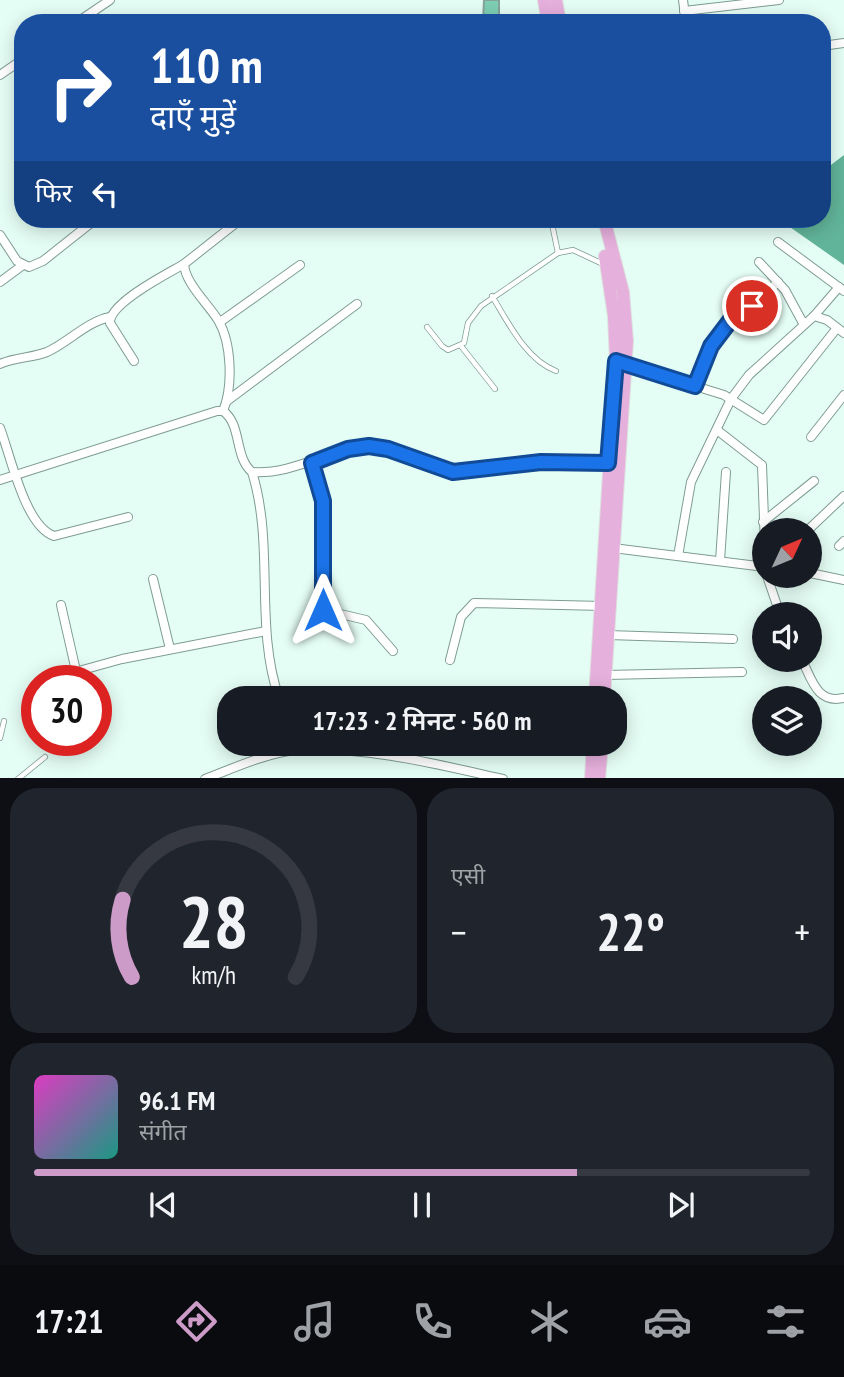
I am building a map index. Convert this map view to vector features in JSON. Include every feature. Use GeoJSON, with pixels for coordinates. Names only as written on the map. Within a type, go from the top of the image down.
{"type":"FeatureCollection","features":[{"type":"Feature","properties":{"kind":"main road"},"geometry":{"type":"LineString","coordinates":[[598,228],[608,267],[621,363],[608,463],[605,606],[608,635],[605,686]]}},
{"type":"Feature","properties":{"kind":"main road"},"geometry":{"type":"LineString","coordinates":[[596,686],[613,548],[623,292],[606,228]]}},
{"type":"Feature","properties":{"kind":"main road"},"geometry":{"type":"LineString","coordinates":[[591,778],[592,756]]}},
{"type":"Feature","properties":{"kind":"main road"},"geometry":{"type":"LineString","coordinates":[[600,778],[601,756]]}},
{"type":"Feature","properties":{"kind":"street"},"geometry":{"type":"LineString","coordinates":[[89,14],[110,0]]}},
{"type":"Feature","properties":{"kind":"street"},"geometry":{"type":"LineString","coordinates":[[683,0],[684,14]]}},
{"type":"Feature","properties":{"kind":"street"},"geometry":{"type":"LineString","coordinates":[[684,11],[779,0]]}},
{"type":"Feature","properties":{"kind":"street"},"geometry":{"type":"LineString","coordinates":[[0,235],[23,265],[29,267],[43,261],[85,228]]}},
{"type":"Feature","properties":{"kind":"street"},"geometry":{"type":"LineString","coordinates":[[0,364],[23,356],[45,353],[98,320],[110,317],[129,298],[184,264],[230,228]]}},
{"type":"Feature","properties":{"kind":"street"},"geometry":{"type":"LineString","coordinates":[[678,556],[691,482],[731,398],[749,375],[842,289],[778,242]]}},
{"type":"Feature","properties":{"kind":"street"},"geometry":{"type":"LineString","coordinates":[[759,262],[778,282],[803,323]]}},
{"type":"Feature","properties":{"kind":"street"},"geometry":{"type":"LineString","coordinates":[[184,264],[187,275],[220,322],[226,340],[228,401]]}},
{"type":"Feature","properties":{"kind":"street"},"geometry":{"type":"LineString","coordinates":[[0,282],[23,265]]}},
{"type":"Feature","properties":{"kind":"street"},"geometry":{"type":"LineString","coordinates":[[220,322],[300,265]]}},
{"type":"Feature","properties":{"kind":"street"},"geometry":{"type":"LineString","coordinates":[[695,386],[711,346],[736,312],[752,306],[778,282]]}},
{"type":"Feature","properties":{"kind":"street"},"geometry":{"type":"LineString","coordinates":[[223,411],[228,401],[357,304]]}},
{"type":"Feature","properties":{"kind":"street"},"geometry":{"type":"LineString","coordinates":[[621,363],[731,398],[757,418],[767,418],[841,330],[827,320],[814,316]]}},
{"type":"Feature","properties":{"kind":"street"},"geometry":{"type":"LineString","coordinates":[[110,317],[134,361]]}},
{"type":"Feature","properties":{"kind":"street"},"geometry":{"type":"LineString","coordinates":[[811,437],[844,395]]}},
{"type":"Feature","properties":{"kind":"street"},"geometry":{"type":"LineString","coordinates":[[0,480],[211,412],[223,411],[231,419],[244,462],[252,472],[260,498],[266,631],[275,686]]}},
{"type":"Feature","properties":{"kind":"street"},"geometry":{"type":"LineString","coordinates":[[0,428],[28,508],[44,533],[54,536],[128,517]]}},
{"type":"Feature","properties":{"kind":"street"},"geometry":{"type":"LineString","coordinates":[[717,430],[762,465],[763,518]]}},
{"type":"Feature","properties":{"kind":"street"},"geometry":{"type":"LineString","coordinates":[[252,472],[268,473],[312,463],[348,449],[369,446],[388,449],[453,472],[541,462],[608,463]]}},
{"type":"Feature","properties":{"kind":"street"},"geometry":{"type":"LineString","coordinates":[[312,463],[323,501],[323,623]]}},
{"type":"Feature","properties":{"kind":"street"},"geometry":{"type":"LineString","coordinates":[[720,561],[726,472]]}},
{"type":"Feature","properties":{"kind":"street"},"geometry":{"type":"LineString","coordinates":[[768,518],[814,481]]}},
{"type":"Feature","properties":{"kind":"street"},"geometry":{"type":"LineString","coordinates":[[821,518],[844,496]]}},
{"type":"Feature","properties":{"kind":"street"},"geometry":{"type":"LineString","coordinates":[[613,548],[752,565]]}},
{"type":"Feature","properties":{"kind":"street"},"geometry":{"type":"LineString","coordinates":[[822,575],[844,580]]}},
{"type":"Feature","properties":{"kind":"street"},"geometry":{"type":"LineString","coordinates":[[153,579],[170,649]]}},
{"type":"Feature","properties":{"kind":"street"},"geometry":{"type":"LineString","coordinates":[[450,660],[461,617],[474,603],[605,606]]}},
{"type":"Feature","properties":{"kind":"street"},"geometry":{"type":"LineString","coordinates":[[61,605],[75,665]]}},
{"type":"Feature","properties":{"kind":"street"},"geometry":{"type":"LineString","coordinates":[[323,610],[366,620],[393,650]]}},
{"type":"Feature","properties":{"kind":"street"},"geometry":{"type":"LineString","coordinates":[[102,665],[266,631]]}},
{"type":"Feature","properties":{"kind":"street"},"geometry":{"type":"LineString","coordinates":[[608,635],[733,639]]}},
{"type":"Feature","properties":{"kind":"street"},"geometry":{"type":"LineString","coordinates":[[606,675],[742,672]]}},
{"type":"Feature","properties":{"kind":"street"},"geometry":{"type":"LineString","coordinates":[[808,672],[818,692],[832,700],[844,698]]}},
{"type":"Feature","properties":{"kind":"street"},"geometry":{"type":"LineString","coordinates":[[208,778],[276,754],[296,750],[415,758],[499,778]]}},
{"type":"Feature","properties":{"kind":"lane"},"geometry":{"type":"LineString","coordinates":[[553,228],[558,253]]}},
{"type":"Feature","properties":{"kind":"lane"},"geometry":{"type":"LineString","coordinates":[[461,346],[474,313],[492,296],[558,253],[573,250],[608,267]]}},
{"type":"Feature","properties":{"kind":"lane"},"geometry":{"type":"LineString","coordinates":[[492,296],[534,357],[545,367],[555,370]]}},
{"type":"Feature","properties":{"kind":"lane"},"geometry":{"type":"LineString","coordinates":[[427,327],[442,346],[448,349],[461,346]]}},
{"type":"Feature","properties":{"kind":"lane"},"geometry":{"type":"LineString","coordinates":[[461,346],[495,389]]}},
{"type":"Feature","properties":{"kind":"lane"},"geometry":{"type":"LineString","coordinates":[[0,738],[4,720]]}},
{"type":"Feature","properties":{"kind":"lane"},"geometry":{"type":"LineString","coordinates":[[19,778],[45,757]]}},
{"type":"Feature","properties":{"kind":"shaded area"},"geometry":{"type":"Polygon","coordinates":[[[844,155],[844,265],[791,228],[831,228],[831,165],[844,155]]]}},
{"type":"Feature","properties":{"kind":"building"},"geometry":{"type":"Polygon","coordinates":[[[484,0],[499,0],[499,14],[483,14],[484,0]]]}},
{"type":"Feature","properties":{"kind":"route"},"geometry":{"type":"LineString","coordinates":[[323,610],[323,501],[312,463],[348,449],[369,446],[388,449],[453,472],[541,462],[608,463],[616,361],[695,386],[711,346],[739,309],[752,306]]}}]}
